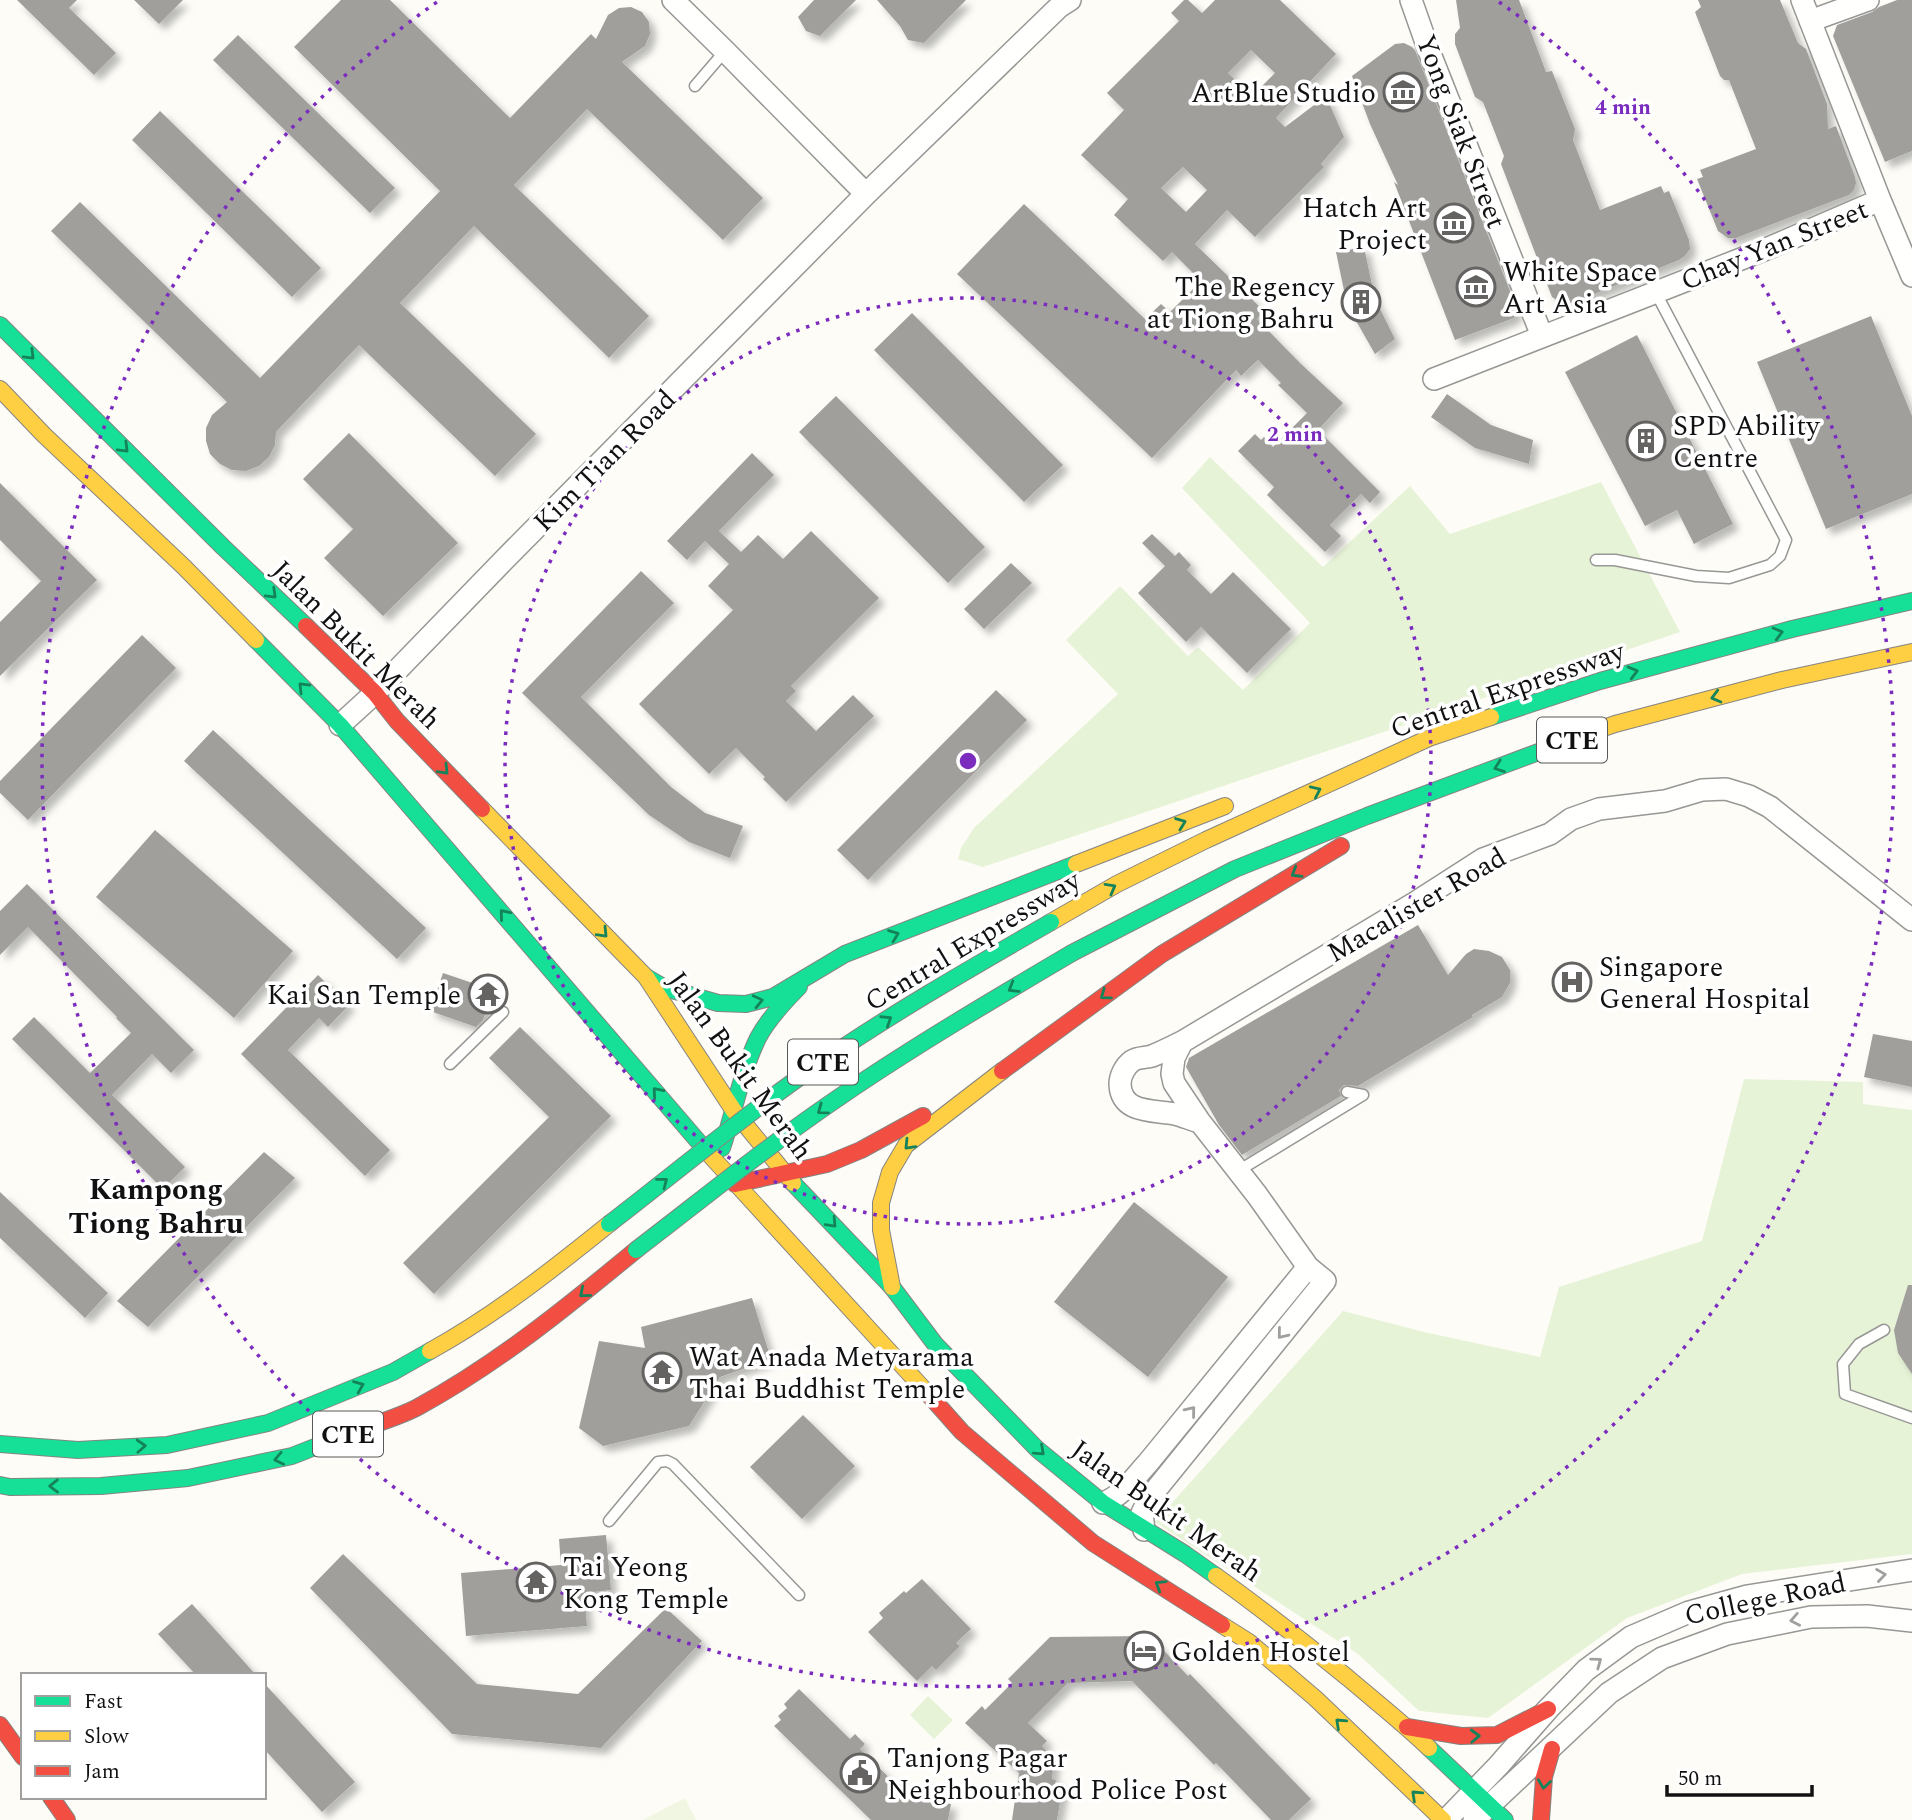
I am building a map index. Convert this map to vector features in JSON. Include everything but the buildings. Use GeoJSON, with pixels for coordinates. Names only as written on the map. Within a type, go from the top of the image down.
{"type":"FeatureCollection","features":[{"type":"Feature","properties":{"kind":"main road","name":"Jalan Bukit Merah"},"geometry":{"type":"LineString","coordinates":[[0,325],[223,547],[375,693],[406,730],[646,977],[734,1111],[784,1174],[892,1287],[935,1344],[991,1403],[1038,1448],[1103,1503],[1185,1554],[1261,1608],[1407,1727],[1497,1812]]}},
{"type":"Feature","properties":{"kind":"main road"},"geometry":{"type":"LineString","coordinates":[[0,389],[44,435],[183,566],[340,724],[735,1184],[962,1432],[1093,1544],[1249,1643],[1315,1698],[1444,1820]]}},
{"type":"Feature","properties":{"kind":"main road","name":"Central Expressway"},"geometry":{"type":"LineString","coordinates":[[0,1444],[78,1450],[167,1445],[268,1423],[393,1372],[466,1331],[538,1281],[717,1139],[820,1063],[934,990],[1117,884],[1206,840],[1429,738],[1600,681],[1791,629],[1912,601]]}},
{"type":"Feature","properties":{"kind":"main road","name":"CTE"},"geometry":{"type":"LineString","coordinates":[[5,1486],[102,1486],[188,1478],[292,1456],[416,1408],[490,1363],[560,1314],[636,1250],[841,1096],[954,1023],[1072,953],[1235,869],[1367,816],[1615,724],[1782,680],[1912,652]]}},
{"type":"Feature","properties":{"kind":"main road"},"geometry":{"type":"LineString","coordinates":[[1310,776],[1429,738]]}},
{"type":"Feature","properties":{"kind":"main road"},"geometry":{"type":"LineString","coordinates":[[646,977],[665,988],[718,1003],[746,1004],[772,997],[845,954],[1245,799]]}},
{"type":"Feature","properties":{"kind":"main road"},"geometry":{"type":"LineString","coordinates":[[892,1287],[881,1230],[881,1203],[890,1172],[906,1145],[981,1086],[1162,954],[1347,843],[1356,835],[1367,816]]}},
{"type":"Feature","properties":{"kind":"main road"},"geometry":{"type":"LineString","coordinates":[[717,1162],[759,1037],[780,1006],[810,975]]}},
{"type":"Feature","properties":{"kind":"main road"},"geometry":{"type":"LineString","coordinates":[[735,1184],[827,1164],[861,1150],[981,1086]]}},
{"type":"Feature","properties":{"kind":"main road"},"geometry":{"type":"LineString","coordinates":[[1407,1727],[1461,1736],[1497,1735],[1548,1709]]}},
{"type":"Feature","properties":{"kind":"main road"},"geometry":{"type":"LineString","coordinates":[[0,1725],[21,1755]]}},
{"type":"Feature","properties":{"kind":"main road"},"geometry":{"type":"LineString","coordinates":[[1541,1820],[1544,1777],[1552,1749]]}},
{"type":"Feature","properties":{"kind":"main road"},"geometry":{"type":"LineString","coordinates":[[52,1799],[67,1820]]}},
{"type":"Feature","properties":{"kind":"street"},"geometry":{"type":"LineString","coordinates":[[673,0],[866,194]]}},
{"type":"Feature","properties":{"kind":"street"},"geometry":{"type":"LineString","coordinates":[[1802,0],[1912,276]]}},
{"type":"Feature","properties":{"kind":"street"},"geometry":{"type":"LineString","coordinates":[[1810,21],[1868,0]]}},
{"type":"Feature","properties":{"kind":"street","name":"Kim Tian Road"},"geometry":{"type":"LineString","coordinates":[[340,724],[375,693],[866,194],[1064,2]]}},
{"type":"Feature","properties":{"kind":"street","name":"Yong Siak Street"},"geometry":{"type":"LineString","coordinates":[[1407,2],[1542,336]]}},
{"type":"Feature","properties":{"kind":"street","name":"Chay Yan Street"},"geometry":{"type":"LineString","coordinates":[[1434,379],[1764,250],[1880,200]]}},
{"type":"Feature","properties":{"kind":"street","name":"Macalister Road"},"geometry":{"type":"LineString","coordinates":[[1200,1122],[1177,1115],[1137,1109],[1129,1104],[1120,1088],[1125,1067],[1141,1057],[1150,1057],[1182,1042],[1483,859],[1550,834],[1571,819],[1599,809],[1665,801],[1702,790],[1726,789],[1749,796],[1770,807],[1912,920]]}},
{"type":"Feature","properties":{"kind":"street"},"geometry":{"type":"LineString","coordinates":[[1152,1110],[1160,1107],[1172,1093],[1174,1058],[1182,1042]]}},
{"type":"Feature","properties":{"kind":"street"},"geometry":{"type":"LineString","coordinates":[[1144,1530],[1142,1513],[1150,1497],[1325,1281],[1308,1267],[1200,1122],[1167,1065],[1150,1057]]}},
{"type":"Feature","properties":{"kind":"street"},"geometry":{"type":"LineString","coordinates":[[1103,1503],[1119,1494],[1147,1464],[1308,1267]]}},
{"type":"Feature","properties":{"kind":"street","name":"College Road"},"geometry":{"type":"LineString","coordinates":[[1444,1820],[1499,1765],[1586,1670],[1631,1637],[1689,1612],[1747,1597],[1912,1570]]}},
{"type":"Feature","properties":{"kind":"street","name":"College Road"},"geometry":{"type":"LineString","coordinates":[[1474,1820],[1497,1812],[1552,1749],[1609,1693],[1662,1658],[1727,1634],[1811,1617],[1867,1616],[1912,1621]]}},
{"type":"Feature","properties":{"kind":"lane"},"geometry":{"type":"LineString","coordinates":[[695,86],[725,51]]}},
{"type":"Feature","properties":{"kind":"lane"},"geometry":{"type":"LineString","coordinates":[[1596,560],[1615,560],[1696,576],[1729,578],[1770,565],[1780,556],[1786,540],[1656,293]]}},
{"type":"Feature","properties":{"kind":"lane"},"geometry":{"type":"LineString","coordinates":[[450,1064],[503,1012]]}},
{"type":"Feature","properties":{"kind":"lane"},"geometry":{"type":"LineString","coordinates":[[1238,1171],[1363,1096],[1347,1092]]}},
{"type":"Feature","properties":{"kind":"lane"},"geometry":{"type":"LineString","coordinates":[[1884,1330],[1859,1344],[1843,1364],[1845,1394],[1912,1418]]}},
{"type":"Feature","properties":{"kind":"lane"},"geometry":{"type":"LineString","coordinates":[[609,1521],[658,1462],[667,1461],[683,1474],[799,1595]]}},
{"type":"Feature","properties":{"kind":"green space"},"geometry":{"type":"Polygon","coordinates":[[[1210,457],[1323,567],[1410,486],[1450,534],[1601,482],[1680,632],[983,867],[958,859],[961,848],[974,828],[1118,694],[1066,640],[1120,586],[1188,656],[1198,647],[1243,690],[1310,623],[1182,488],[1210,457]]]}},
{"type":"Feature","properties":{"kind":"green space"},"geometry":{"type":"Polygon","coordinates":[[[1744,1079],[1863,1082],[1863,1104],[1912,1110],[1912,1554],[1742,1574],[1627,1618],[1488,1718],[1419,1711],[1358,1654],[1155,1522],[1343,1311],[1540,1357],[1559,1287],[1702,1241],[1744,1079]]]}},
{"type":"Feature","properties":{"kind":"green space"},"geometry":{"type":"Polygon","coordinates":[[[928,1696],[953,1720],[934,1739],[910,1715],[928,1696]]]}},
{"type":"Feature","properties":{"kind":"green space"},"geometry":{"type":"Polygon","coordinates":[[[685,1798],[696,1820],[643,1820],[685,1798]]]}},
{"type":"Feature","properties":{"kind":"traffic: fast"},"geometry":{"type":"LineString","coordinates":[[0,325],[306,626]]}},
{"type":"Feature","properties":{"kind":"traffic: fast"},"geometry":{"type":"LineString","coordinates":[[1491,717],[1600,681],[1792,629],[1912,601]]}},
{"type":"Feature","properties":{"kind":"traffic: fast"},"geometry":{"type":"LineString","coordinates":[[256,640],[340,725],[709,1154]]}},
{"type":"Feature","properties":{"kind":"traffic: fast"},"geometry":{"type":"LineString","coordinates":[[1072,953],[1235,869],[1367,816],[1595,731]]}},
{"type":"Feature","properties":{"kind":"traffic: fast"},"geometry":{"type":"LineString","coordinates":[[646,977],[665,988],[718,1003],[746,1004],[773,997],[845,954],[1076,864]]}},
{"type":"Feature","properties":{"kind":"traffic: fast"},"geometry":{"type":"LineString","coordinates":[[609,1224],[820,1063],[905,1008],[1051,922]]}},
{"type":"Feature","properties":{"kind":"traffic: fast"},"geometry":{"type":"LineString","coordinates":[[636,1250],[841,1096],[926,1040],[1072,953]]}},
{"type":"Feature","properties":{"kind":"traffic: fast"},"geometry":{"type":"LineString","coordinates":[[722,1148],[742,1079],[758,1038],[771,1017],[799,987]]}},
{"type":"Feature","properties":{"kind":"traffic: fast"},"geometry":{"type":"LineString","coordinates":[[793,1183],[892,1287],[935,1344],[1037,1449],[1103,1503],[1216,1576]]}},
{"type":"Feature","properties":{"kind":"traffic: fast"},"geometry":{"type":"LineString","coordinates":[[0,1444],[78,1450],[167,1445],[268,1423],[393,1372],[430,1351]]}},
{"type":"Feature","properties":{"kind":"traffic: fast"},"geometry":{"type":"LineString","coordinates":[[0,1485],[101,1486],[188,1478],[292,1456],[358,1430]]}},
{"type":"Feature","properties":{"kind":"traffic: fast"},"geometry":{"type":"LineString","coordinates":[[1429,1748],[1505,1820]]}},
{"type":"Feature","properties":{"kind":"traffic: slow"},"geometry":{"type":"LineString","coordinates":[[0,389],[256,640]]}},
{"type":"Feature","properties":{"kind":"traffic: slow"},"geometry":{"type":"LineString","coordinates":[[1595,731],[1782,680],[1912,652]]}},
{"type":"Feature","properties":{"kind":"traffic: slow"},"geometry":{"type":"LineString","coordinates":[[1051,922],[1117,884],[1206,840],[1429,738],[1491,717]]}},
{"type":"Feature","properties":{"kind":"traffic: slow"},"geometry":{"type":"LineString","coordinates":[[1076,864],[1225,806]]}},
{"type":"Feature","properties":{"kind":"traffic: slow"},"geometry":{"type":"LineString","coordinates":[[482,809],[646,977],[734,1111],[793,1183]]}},
{"type":"Feature","properties":{"kind":"traffic: slow"},"geometry":{"type":"LineString","coordinates":[[892,1287],[881,1230],[881,1203],[890,1172],[906,1145],[1002,1071]]}},
{"type":"Feature","properties":{"kind":"traffic: slow"},"geometry":{"type":"LineString","coordinates":[[709,1154],[930,1396]]}},
{"type":"Feature","properties":{"kind":"traffic: slow"},"geometry":{"type":"LineString","coordinates":[[430,1351],[500,1307],[609,1224]]}},
{"type":"Feature","properties":{"kind":"traffic: slow"},"geometry":{"type":"LineString","coordinates":[[1216,1576],[1332,1665],[1429,1748]]}},
{"type":"Feature","properties":{"kind":"traffic: slow"},"geometry":{"type":"LineString","coordinates":[[1222,1625],[1249,1642],[1315,1698],[1443,1820]]}},
{"type":"Feature","properties":{"kind":"traffic: jam"},"geometry":{"type":"LineString","coordinates":[[306,626],[375,693],[397,721],[482,809]]}},
{"type":"Feature","properties":{"kind":"traffic: jam"},"geometry":{"type":"LineString","coordinates":[[1002,1071],[1162,954],[1341,846]]}},
{"type":"Feature","properties":{"kind":"traffic: jam"},"geometry":{"type":"LineString","coordinates":[[735,1184],[827,1164],[861,1150],[923,1116]]}},
{"type":"Feature","properties":{"kind":"traffic: jam"},"geometry":{"type":"LineString","coordinates":[[358,1430],[411,1411],[476,1372],[558,1313],[636,1250]]}},
{"type":"Feature","properties":{"kind":"traffic: jam"},"geometry":{"type":"LineString","coordinates":[[930,1396],[962,1432],[1093,1543],[1222,1625]]}},
{"type":"Feature","properties":{"kind":"traffic: jam"},"geometry":{"type":"LineString","coordinates":[[1407,1727],[1461,1736],[1497,1735],[1548,1709]]}},
{"type":"Feature","properties":{"kind":"traffic: jam"},"geometry":{"type":"LineString","coordinates":[[0,1725],[21,1754]]}},
{"type":"Feature","properties":{"kind":"traffic: jam"},"geometry":{"type":"LineString","coordinates":[[1541,1820],[1544,1777],[1552,1749]]}},
{"type":"Feature","properties":{"kind":"traffic: jam"},"geometry":{"type":"LineString","coordinates":[[52,1799],[67,1820]]}},
{"type":"Feature","properties":{"kind":"place","name":"ArtBlue Studio"},"geometry":{"type":"Point","coordinates":[1403,92]}},
{"type":"Feature","properties":{"kind":"place","name":"Hatch Art Project"},"geometry":{"type":"Point","coordinates":[1454,223]}},
{"type":"Feature","properties":{"kind":"place","name":"White Space Art Asia"},"geometry":{"type":"Point","coordinates":[1476,287]}},
{"type":"Feature","properties":{"kind":"place","name":"The Regency at Tiong Bahru"},"geometry":{"type":"Point","coordinates":[1361,302]}},
{"type":"Feature","properties":{"kind":"place","name":"SPD Ability Centre"},"geometry":{"type":"Point","coordinates":[1646,441]}},
{"type":"Feature","properties":{"kind":"place","name":"Singapore General Hospital"},"geometry":{"type":"Point","coordinates":[1572,982]}},
{"type":"Feature","properties":{"kind":"place","name":"Kai San Temple"},"geometry":{"type":"Point","coordinates":[488,994]}},
{"type":"Feature","properties":{"kind":"place","name":"Wat Anada Metyarama Thai Buddhist Temple"},"geometry":{"type":"Point","coordinates":[662,1372]}},
{"type":"Feature","properties":{"kind":"place","name":"Tai Yeong Kong Temple"},"geometry":{"type":"Point","coordinates":[536,1582]}},
{"type":"Feature","properties":{"kind":"place","name":"Golden Hostel"},"geometry":{"type":"Point","coordinates":[1144,1651]}},
{"type":"Feature","properties":{"kind":"place","name":"Tanjong Pagar Neighbourhood Police Post"},"geometry":{"type":"Point","coordinates":[860,1773]}},
{"type":"Feature","properties":{"kind":"district","name":"Kampong Tiong Bahru"},"geometry":{"type":"Point","coordinates":[156,1206]}}]}
